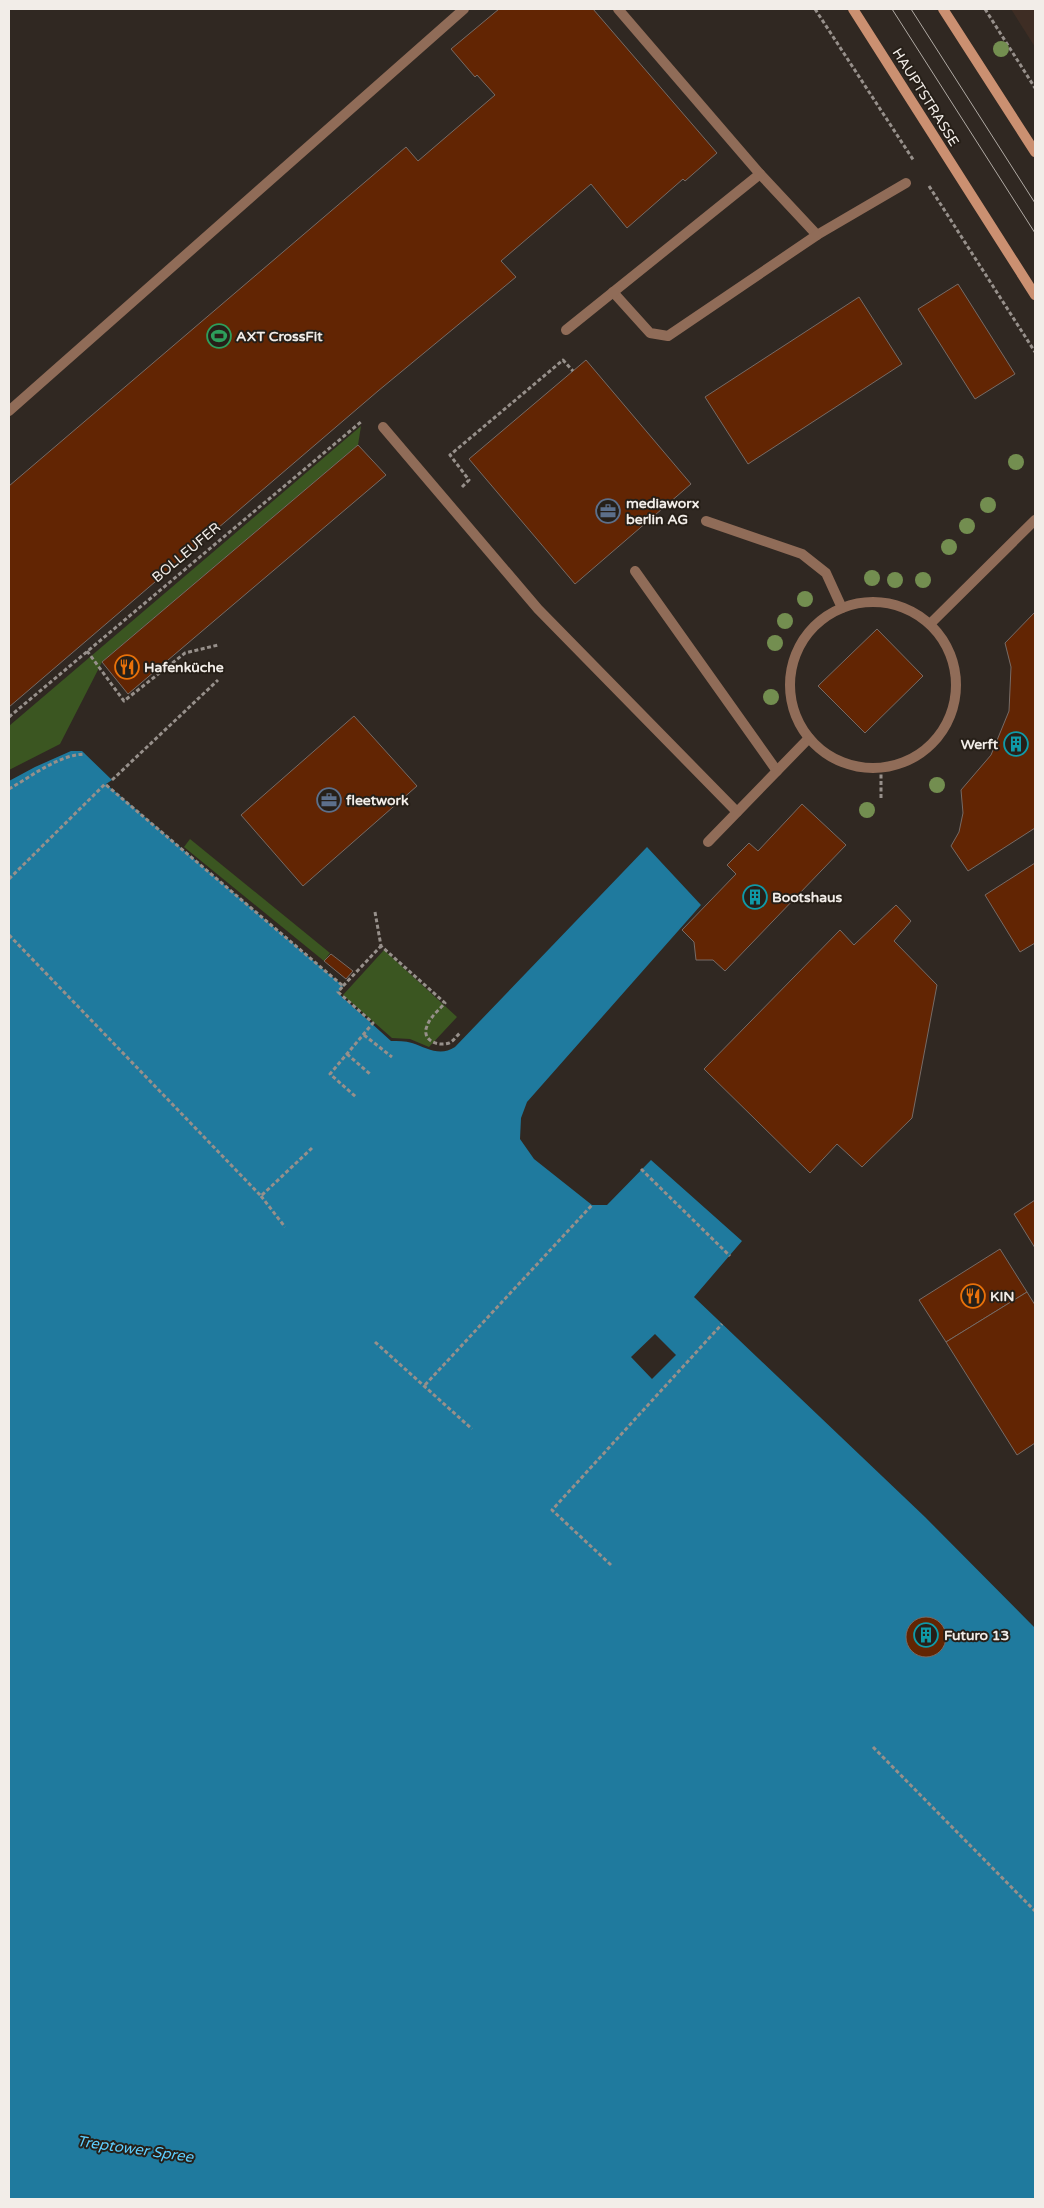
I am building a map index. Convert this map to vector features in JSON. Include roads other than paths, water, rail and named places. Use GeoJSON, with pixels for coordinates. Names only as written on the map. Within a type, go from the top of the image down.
{"type":"FeatureCollection","features":[{"type":"Feature","properties":{"kind":"main road","name":"HAUPTSTRASSE"},"geometry":{"type":"LineString","coordinates":[[853,9],[1035,296]]}},
{"type":"Feature","properties":{"kind":"main road"},"geometry":{"type":"LineString","coordinates":[[943,9],[1035,152]]}},
{"type":"Feature","properties":{"kind":"street"},"geometry":{"type":"LineString","coordinates":[[9,411],[464,9]]}},
{"type":"Feature","properties":{"kind":"street"},"geometry":{"type":"LineString","coordinates":[[618,9],[760,174],[817,235]]}},
{"type":"Feature","properties":{"kind":"street"},"geometry":{"type":"LineString","coordinates":[[566,330],[760,174]]}},
{"type":"Feature","properties":{"kind":"street"},"geometry":{"type":"LineString","coordinates":[[612,292],[650,333],[668,336],[817,235],[906,183]]}},
{"type":"Feature","properties":{"kind":"street"},"geometry":{"type":"LineString","coordinates":[[383,427],[538,609],[737,812]]}},
{"type":"Feature","properties":{"kind":"street"},"geometry":{"type":"LineString","coordinates":[[930,624],[1035,520]]}},
{"type":"Feature","properties":{"kind":"street"},"geometry":{"type":"LineString","coordinates":[[706,522],[802,554],[826,573],[842,608]]}},
{"type":"Feature","properties":{"kind":"street"},"geometry":{"type":"LineString","coordinates":[[635,571],[777,770]]}},
{"type":"Feature","properties":{"kind":"street"},"geometry":{"type":"LineString","coordinates":[[865,602],[888,603],[911,610],[930,624],[947,645],[956,671],[956,698],[953,707],[947,724],[931,746],[908,761],[881,768],[854,767],[829,756],[808,738],[795,716],[790,690],[792,665],[803,641],[820,621],[842,608],[865,602]]}},
{"type":"Feature","properties":{"kind":"street"},"geometry":{"type":"LineString","coordinates":[[708,842],[808,738]]}},
{"type":"Feature","properties":{"kind":"water","name":"Treptower Spree"},"geometry":{"type":"Polygon","coordinates":[[[71,751],[82,751],[112,780],[106,784],[343,986],[338,993],[391,1041],[409,1042],[434,1051],[444,1051],[455,1047],[647,847],[701,905],[527,1102],[521,1118],[520,1139],[534,1159],[592,1205],[607,1205],[651,1160],[742,1241],[694,1297],[925,1517],[1035,1628],[1035,2199],[9,2199],[9,781],[71,751]],[[655,1334],[631,1357],[652,1379],[676,1355],[655,1334]]]}},
{"type":"Feature","properties":{"kind":"tram line"},"geometry":{"type":"LineString","coordinates":[[892,9],[1035,233]]}},
{"type":"Feature","properties":{"kind":"tram line"},"geometry":{"type":"LineString","coordinates":[[911,9],[1035,203]]}},
{"type":"Feature","properties":{"kind":"place","name":"AXT CrossFit"},"geometry":{"type":"Point","coordinates":[219,336]}},
{"type":"Feature","properties":{"kind":"place","name":"mediaworx berlin AG"},"geometry":{"type":"Point","coordinates":[608,511]}},
{"type":"Feature","properties":{"kind":"place","name":"Hafenküche"},"geometry":{"type":"Point","coordinates":[127,667]}},
{"type":"Feature","properties":{"kind":"place","name":"Werft"},"geometry":{"type":"Point","coordinates":[1016,744]}},
{"type":"Feature","properties":{"kind":"place","name":"fleetwork"},"geometry":{"type":"Point","coordinates":[329,800]}},
{"type":"Feature","properties":{"kind":"place","name":"Bootshaus"},"geometry":{"type":"Point","coordinates":[755,897]}},
{"type":"Feature","properties":{"kind":"place","name":"KIN"},"geometry":{"type":"Point","coordinates":[973,1296]}},
{"type":"Feature","properties":{"kind":"place","name":"Futuro 13"},"geometry":{"type":"Point","coordinates":[926,1635]}}]}
